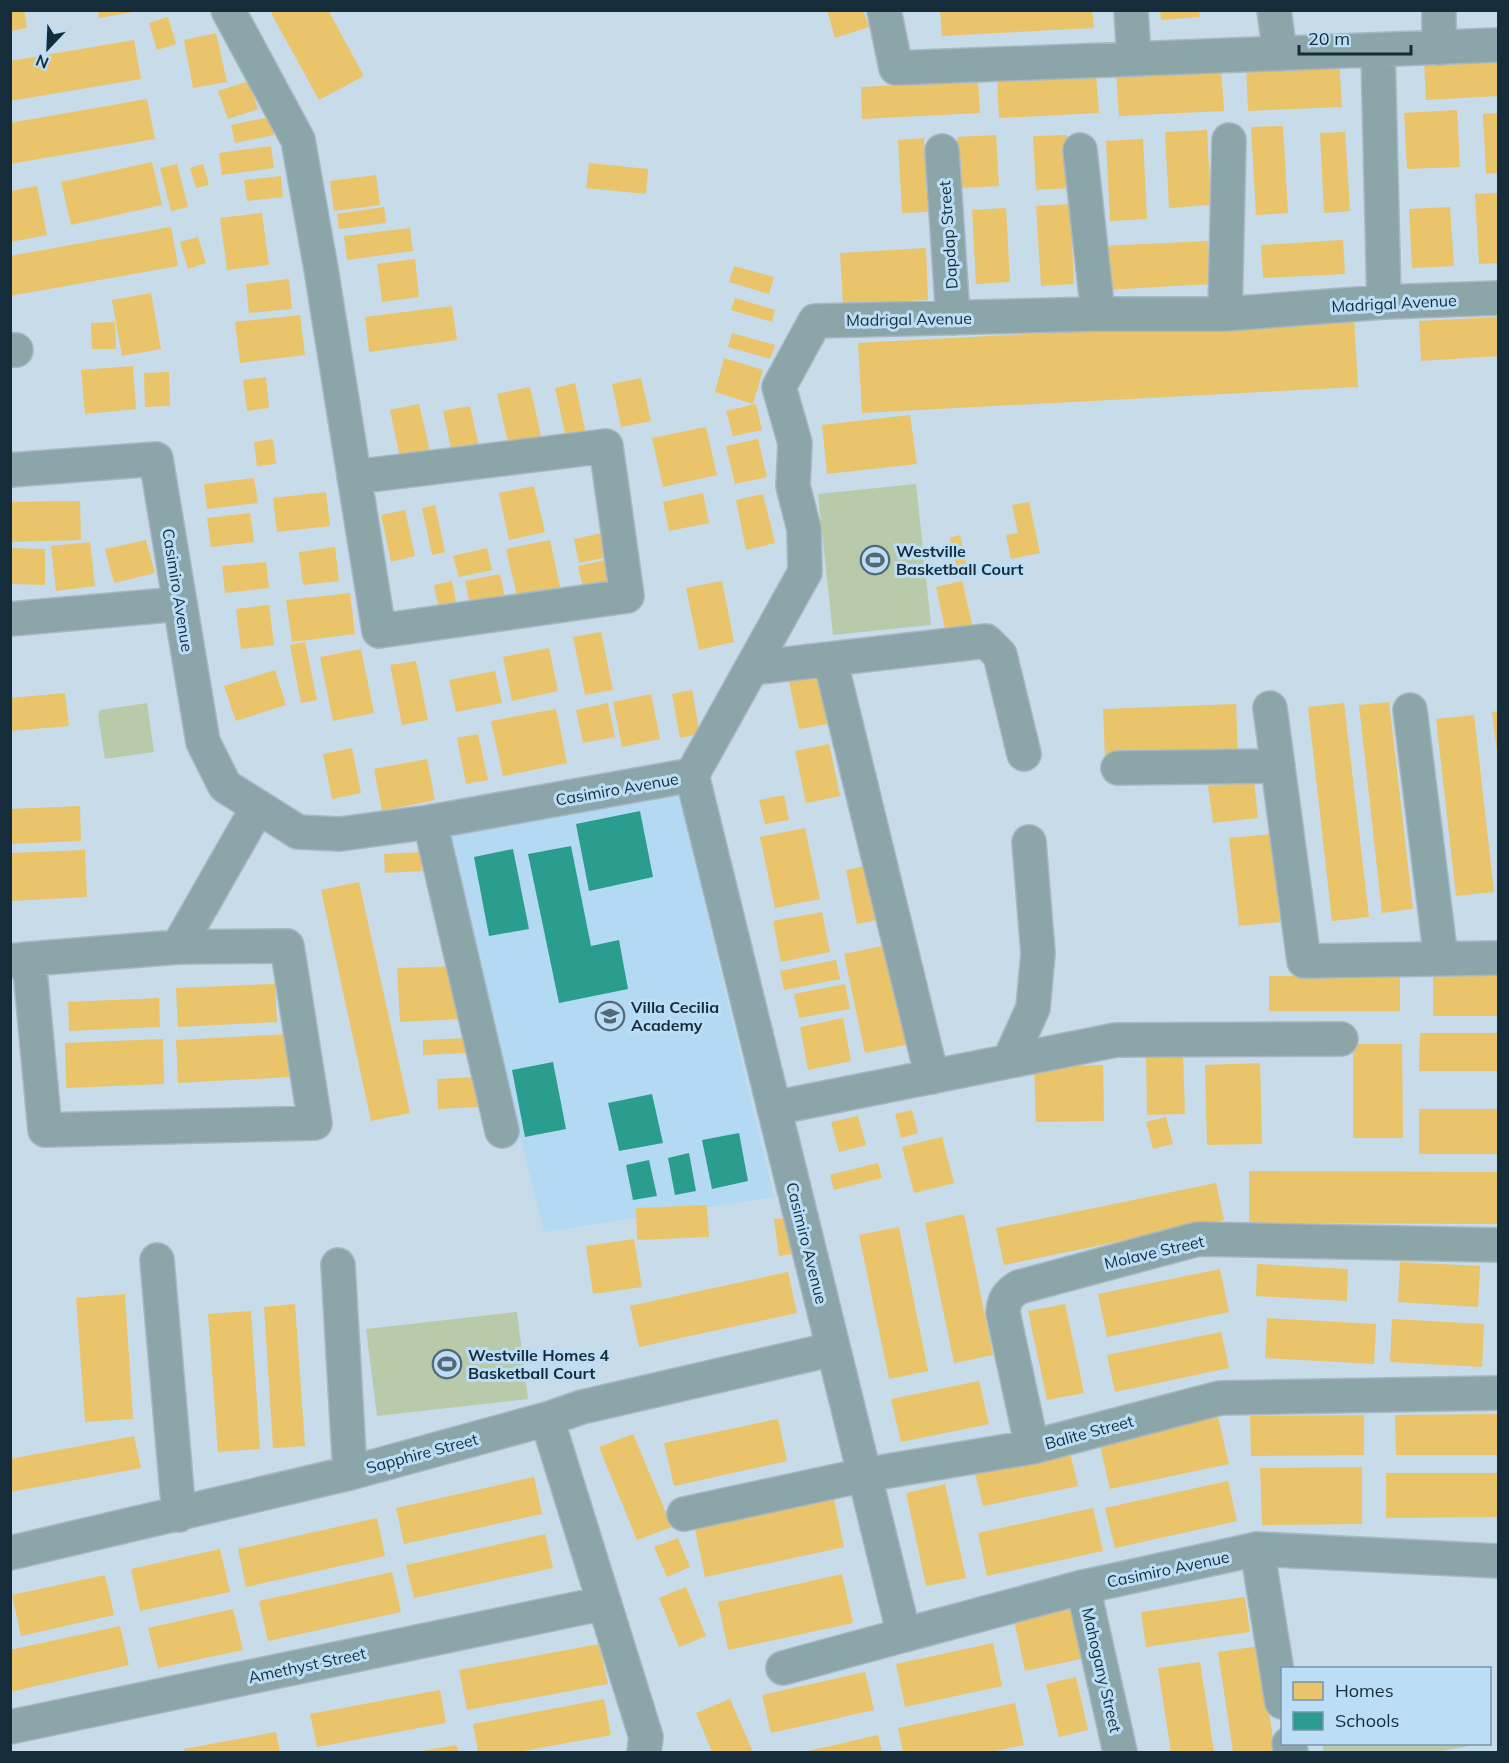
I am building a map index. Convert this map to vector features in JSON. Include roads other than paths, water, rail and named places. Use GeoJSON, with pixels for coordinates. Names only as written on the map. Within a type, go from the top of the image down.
{"type":"FeatureCollection","features":[{"type":"Feature","properties":{"kind":"street"},"geometry":{"type":"LineString","coordinates":[[228,10],[298,140],[379,631],[627,596],[606,446],[354,477]]}},
{"type":"Feature","properties":{"kind":"street"},"geometry":{"type":"LineString","coordinates":[[884,10],[896,68],[1498,45]]}},
{"type":"Feature","properties":{"kind":"street"},"geometry":{"type":"LineString","coordinates":[[1131,10],[1134,59]]}},
{"type":"Feature","properties":{"kind":"street"},"geometry":{"type":"LineString","coordinates":[[1274,10],[1280,54]]}},
{"type":"Feature","properties":{"kind":"street"},"geometry":{"type":"LineString","coordinates":[[1439,10],[1439,48]]}},
{"type":"Feature","properties":{"kind":"street"},"geometry":{"type":"LineString","coordinates":[[1378,50],[1384,302]]}},
{"type":"Feature","properties":{"kind":"street"},"geometry":{"type":"LineString","coordinates":[[1225,314],[1228,140]]}},
{"type":"Feature","properties":{"kind":"street"},"geometry":{"type":"LineString","coordinates":[[1080,150],[1098,314]]}},
{"type":"Feature","properties":{"kind":"street","name":"Dapdap Street"},"geometry":{"type":"LineString","coordinates":[[942,151],[953,318]]}},
{"type":"Feature","properties":{"kind":"street","name":"Madrigal Avenue"},"geometry":{"type":"LineString","coordinates":[[692,775],[806,572],[804,529],[793,486],[795,443],[779,387],[815,321],[1098,314],[1225,314],[1384,302],[1498,298]]}},
{"type":"Feature","properties":{"kind":"street","name":"Casimiro Avenue"},"geometry":{"type":"LineString","coordinates":[[10,470],[156,459],[203,742],[225,786],[298,832],[340,834],[430,822],[692,775],[904,1635]]}},
{"type":"Feature","properties":{"kind":"street"},"geometry":{"type":"LineString","coordinates":[[10,620],[180,604]]}},
{"type":"Feature","properties":{"kind":"street"},"geometry":{"type":"LineString","coordinates":[[752,668],[987,641],[1000,655],[1024,754]]}},
{"type":"Feature","properties":{"kind":"street"},"geometry":{"type":"LineString","coordinates":[[830,659],[932,1077]]}},
{"type":"Feature","properties":{"kind":"street"},"geometry":{"type":"LineString","coordinates":[[1270,708],[1304,962],[1498,958]]}},
{"type":"Feature","properties":{"kind":"street"},"geometry":{"type":"LineString","coordinates":[[1410,710],[1441,959]]}},
{"type":"Feature","properties":{"kind":"street"},"geometry":{"type":"LineString","coordinates":[[1118,768],[1278,766]]}},
{"type":"Feature","properties":{"kind":"street"},"geometry":{"type":"LineString","coordinates":[[178,947],[258,807]]}},
{"type":"Feature","properties":{"kind":"street"},"geometry":{"type":"LineString","coordinates":[[430,822],[502,1131]]}},
{"type":"Feature","properties":{"kind":"street"},"geometry":{"type":"LineString","coordinates":[[1009,1061],[1034,1008],[1038,953],[1029,842]]}},
{"type":"Feature","properties":{"kind":"street"},"geometry":{"type":"LineString","coordinates":[[287,946],[315,1123],[45,1130],[20,960],[178,947],[287,946]]}},
{"type":"Feature","properties":{"kind":"street"},"geometry":{"type":"LineString","coordinates":[[774,1108],[1116,1040],[1341,1039]]}},
{"type":"Feature","properties":{"kind":"street","name":"Molave Street"},"geometry":{"type":"LineString","coordinates":[[1032,1447],[1004,1313],[1004,1302],[1010,1293],[1019,1287],[1198,1239],[1498,1245]]}},
{"type":"Feature","properties":{"kind":"street"},"geometry":{"type":"LineString","coordinates":[[158,1260],[179,1515]]}},
{"type":"Feature","properties":{"kind":"street"},"geometry":{"type":"LineString","coordinates":[[338,1265],[350,1473]]}},
{"type":"Feature","properties":{"kind":"street","name":"Sapphire Street"},"geometry":{"type":"LineString","coordinates":[[10,1553],[350,1473],[547,1419],[582,1407],[833,1349]]}},
{"type":"Feature","properties":{"kind":"street","name":"Balite Street"},"geometry":{"type":"LineString","coordinates":[[684,1514],[864,1474],[1032,1447],[1220,1398],[1498,1393]]}},
{"type":"Feature","properties":{"kind":"street"},"geometry":{"type":"LineString","coordinates":[[547,1419],[646,1737],[644,1752]]}},
{"type":"Feature","properties":{"kind":"street"},"geometry":{"type":"LineString","coordinates":[[1257,1549],[1281,1696]]}},
{"type":"Feature","properties":{"kind":"street","name":"Casimiro Avenue"},"geometry":{"type":"LineString","coordinates":[[783,1668],[1083,1587],[1257,1549],[1498,1561]]}},
{"type":"Feature","properties":{"kind":"street","name":"Mahogany Street"},"geometry":{"type":"LineString","coordinates":[[1083,1587],[1120,1752]]}},
{"type":"Feature","properties":{"kind":"street","name":"Amethyst Street"},"geometry":{"type":"LineString","coordinates":[[10,1727],[604,1603]]}},
{"type":"Feature","properties":{"kind":"place","name":"Westville Basketball Court"},"geometry":{"type":"Point","coordinates":[875,560]}},
{"type":"Feature","properties":{"kind":"place","name":"Villa Cecilia Academy"},"geometry":{"type":"Point","coordinates":[610,1016]}},
{"type":"Feature","properties":{"kind":"place","name":"Westville Homes 4 Basketball Court"},"geometry":{"type":"Point","coordinates":[447,1364]}}]}
